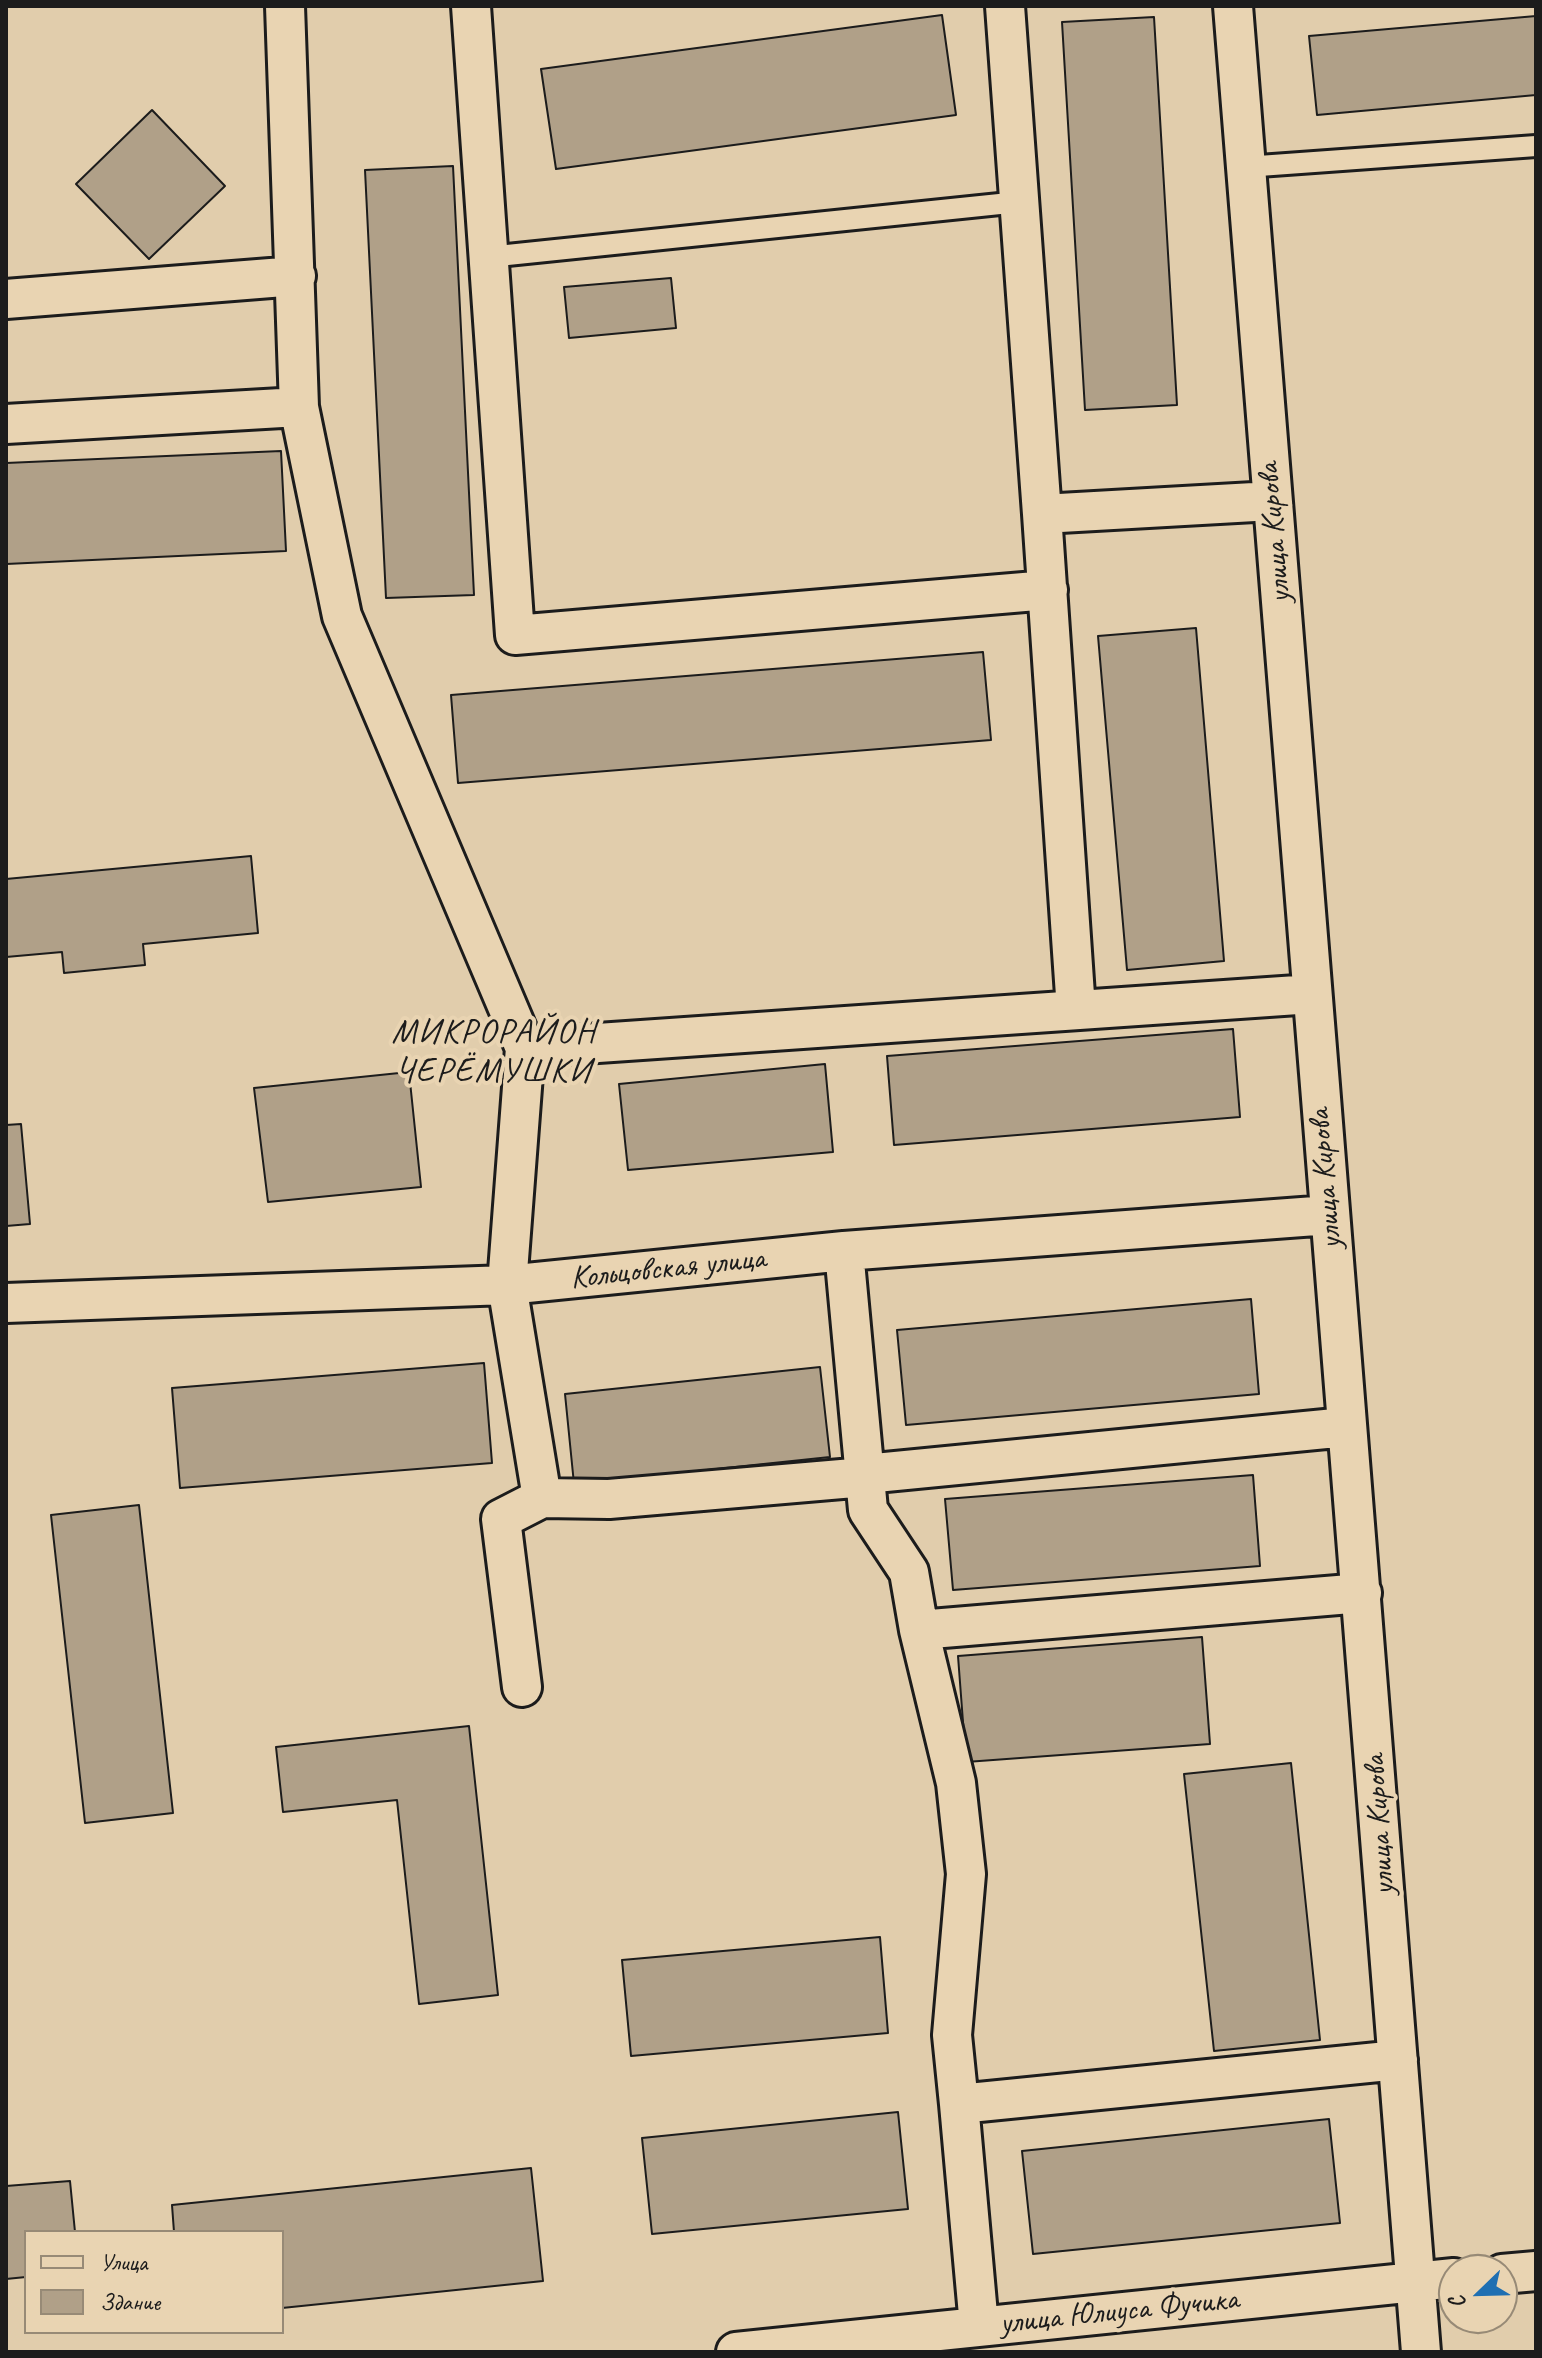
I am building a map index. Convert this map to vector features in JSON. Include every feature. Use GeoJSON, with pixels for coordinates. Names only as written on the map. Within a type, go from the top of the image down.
{"type":"FeatureCollection","features":[{"type":"Feature","properties":{"kind":"street"},"geometry":{"type":"LineString","coordinates":[[285,6],[299,407],[342,616],[525,1048],[507,1285],[542,1498]]}},
{"type":"Feature","properties":{"kind":"street"},"geometry":{"type":"LineString","coordinates":[[471,6],[515,635],[1048,590]]}},
{"type":"Feature","properties":{"kind":"street"},"geometry":{"type":"LineString","coordinates":[[1005,6],[1076,1010]]}},
{"type":"Feature","properties":{"kind":"street","name":"улица Кирова"},"geometry":{"type":"LineString","coordinates":[[1233,6],[1421,2352]]}},
{"type":"Feature","properties":{"kind":"street"},"geometry":{"type":"LineString","coordinates":[[6,299],[296,276]]}},
{"type":"Feature","properties":{"kind":"street"},"geometry":{"type":"LineString","coordinates":[[6,424],[299,407]]}},
{"type":"Feature","properties":{"kind":"street"},"geometry":{"type":"LineString","coordinates":[[1042,514],[1272,501]]}},
{"type":"Feature","properties":{"kind":"street"},"geometry":{"type":"LineString","coordinates":[[525,1048],[1312,994]]}},
{"type":"Feature","properties":{"kind":"street","name":"Кольцовская улица"},"geometry":{"type":"LineString","coordinates":[[6,1303],[507,1285],[844,1251],[1329,1215]]}},
{"type":"Feature","properties":{"kind":"street"},"geometry":{"type":"LineString","coordinates":[[844,1251],[868,1510],[909,1572],[919,1630],[956,1783],[966,1874],[952,2035],[979,2326]]}},
{"type":"Feature","properties":{"kind":"street"},"geometry":{"type":"LineString","coordinates":[[522,1687],[501,1519],[542,1498],[609,1499],[1346,1427]]}},
{"type":"Feature","properties":{"kind":"street"},"geometry":{"type":"LineString","coordinates":[[919,1630],[1362,1593]]}},
{"type":"Feature","properties":{"kind":"street"},"geometry":{"type":"LineString","coordinates":[[959,2104],[1398,2060]]}},
{"type":"Feature","properties":{"kind":"street","name":"улица Юлиуса Фучика"},"geometry":{"type":"LineString","coordinates":[[736,2352],[1438,2279]]}},
{"type":"Feature","properties":{"kind":"lane"},"geometry":{"type":"LineString","coordinates":[[1245,167],[1536,146]]}},
{"type":"Feature","properties":{"kind":"lane"},"geometry":{"type":"LineString","coordinates":[[488,257],[1019,202]]}},
{"type":"Feature","properties":{"kind":"building"},"geometry":{"type":"Polygon","coordinates":[[[942,15],[956,115],[556,169],[541,69],[942,15]]]}},
{"type":"Feature","properties":{"kind":"building"},"geometry":{"type":"Polygon","coordinates":[[[1536,16],[1536,95],[1317,115],[1309,36],[1536,16]]]}},
{"type":"Feature","properties":{"kind":"building"},"geometry":{"type":"Polygon","coordinates":[[[1154,17],[1177,405],[1085,410],[1062,22],[1154,17]]]}},
{"type":"Feature","properties":{"kind":"building"},"geometry":{"type":"Polygon","coordinates":[[[152,110],[225,186],[149,259],[76,184],[152,110]]]}},
{"type":"Feature","properties":{"kind":"building"},"geometry":{"type":"Polygon","coordinates":[[[453,166],[474,595],[386,598],[365,170],[453,166]]]}},
{"type":"Feature","properties":{"kind":"building"},"geometry":{"type":"Polygon","coordinates":[[[671,278],[676,328],[569,338],[564,287],[671,278]]]}},
{"type":"Feature","properties":{"kind":"building"},"geometry":{"type":"Polygon","coordinates":[[[281,451],[286,551],[6,564],[6,463],[281,451]]]}},
{"type":"Feature","properties":{"kind":"building"},"geometry":{"type":"Polygon","coordinates":[[[1196,628],[1224,961],[1127,970],[1098,636],[1196,628]]]}},
{"type":"Feature","properties":{"kind":"building"},"geometry":{"type":"Polygon","coordinates":[[[983,652],[991,740],[458,783],[451,695],[983,652]]]}},
{"type":"Feature","properties":{"kind":"building"},"geometry":{"type":"Polygon","coordinates":[[[251,856],[258,933],[143,944],[145,965],[64,973],[62,952],[6,957],[6,879],[251,856]]]}},
{"type":"Feature","properties":{"kind":"building"},"geometry":{"type":"Polygon","coordinates":[[[1233,1029],[1240,1117],[894,1145],[887,1056],[1233,1029]]]}},
{"type":"Feature","properties":{"kind":"building"},"geometry":{"type":"Polygon","coordinates":[[[825,1064],[833,1152],[628,1170],[619,1084],[825,1064]]]}},
{"type":"Feature","properties":{"kind":"building"},"geometry":{"type":"Polygon","coordinates":[[[409,1072],[421,1187],[268,1202],[254,1088],[409,1072]]]}},
{"type":"Feature","properties":{"kind":"building"},"geometry":{"type":"Polygon","coordinates":[[[21,1124],[30,1224],[6,1226],[6,1125],[21,1124]]]}},
{"type":"Feature","properties":{"kind":"building"},"geometry":{"type":"Polygon","coordinates":[[[1251,1299],[1259,1394],[906,1425],[897,1330],[1251,1299]]]}},
{"type":"Feature","properties":{"kind":"building"},"geometry":{"type":"Polygon","coordinates":[[[484,1363],[492,1463],[180,1488],[172,1388],[484,1363]]]}},
{"type":"Feature","properties":{"kind":"building"},"geometry":{"type":"Polygon","coordinates":[[[820,1367],[830,1457],[574,1484],[565,1394],[820,1367]]]}},
{"type":"Feature","properties":{"kind":"building"},"geometry":{"type":"Polygon","coordinates":[[[1253,1475],[1260,1566],[953,1590],[945,1499],[1253,1475]]]}},
{"type":"Feature","properties":{"kind":"building"},"geometry":{"type":"Polygon","coordinates":[[[139,1505],[173,1813],[85,1823],[51,1515],[139,1505]]]}},
{"type":"Feature","properties":{"kind":"building"},"geometry":{"type":"Polygon","coordinates":[[[1202,1637],[1210,1744],[966,1762],[958,1656],[1202,1637]]]}},
{"type":"Feature","properties":{"kind":"building"},"geometry":{"type":"Polygon","coordinates":[[[469,1726],[498,1995],[419,2004],[397,1800],[283,1812],[276,1747],[469,1726]]]}},
{"type":"Feature","properties":{"kind":"building"},"geometry":{"type":"Polygon","coordinates":[[[1291,1763],[1320,2040],[1214,2051],[1184,1774],[1291,1763]]]}},
{"type":"Feature","properties":{"kind":"building"},"geometry":{"type":"Polygon","coordinates":[[[880,1937],[888,2033],[631,2056],[622,1960],[880,1937]]]}},
{"type":"Feature","properties":{"kind":"building"},"geometry":{"type":"Polygon","coordinates":[[[898,2112],[908,2209],[652,2234],[642,2138],[898,2112]]]}},
{"type":"Feature","properties":{"kind":"building"},"geometry":{"type":"Polygon","coordinates":[[[1329,2119],[1340,2223],[1033,2254],[1022,2151],[1329,2119]]]}},
{"type":"Feature","properties":{"kind":"building"},"geometry":{"type":"Polygon","coordinates":[[[531,2168],[543,2281],[284,2308],[284,2230],[174,2230],[172,2205],[531,2168]]]}},
{"type":"Feature","properties":{"kind":"building"},"geometry":{"type":"Polygon","coordinates":[[[70,2181],[75,2230],[24,2230],[24,2277],[6,2279],[6,2186],[70,2181]]]}},
{"type":"Feature","properties":{"kind":"district","name":"МИКРОРАЙОН ЧЕРЁМУШКИ"},"geometry":{"type":"Point","coordinates":[494,1052]}}]}
